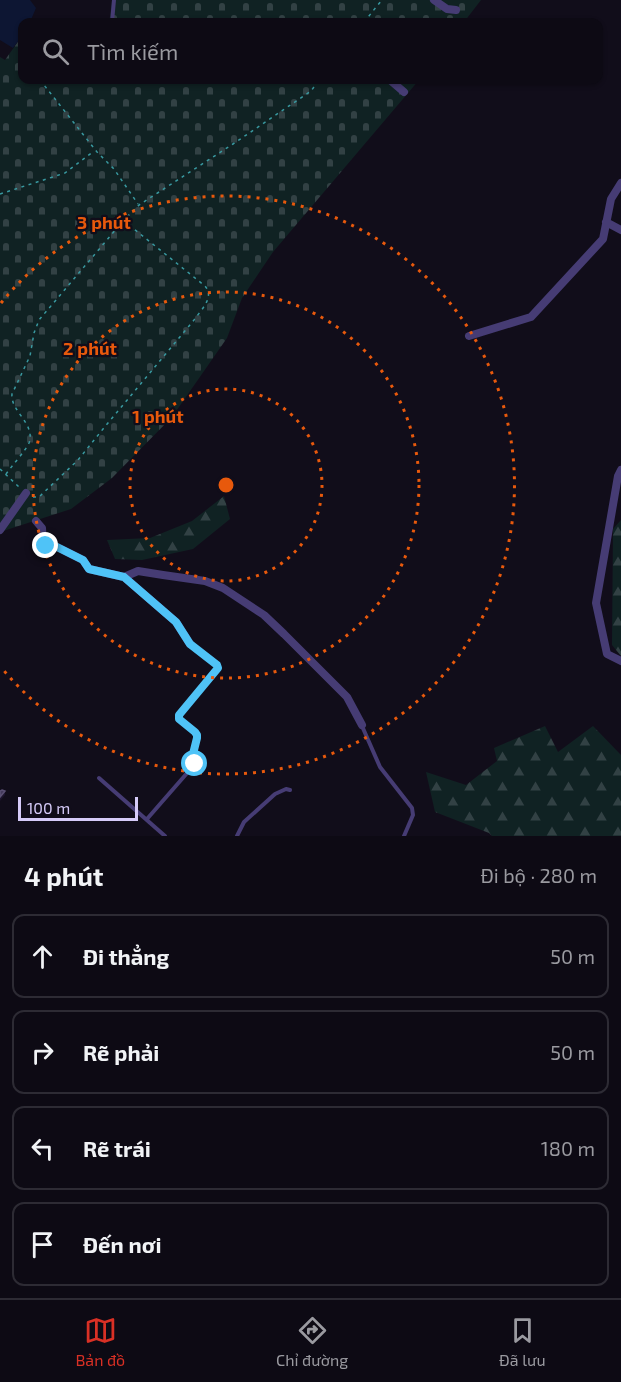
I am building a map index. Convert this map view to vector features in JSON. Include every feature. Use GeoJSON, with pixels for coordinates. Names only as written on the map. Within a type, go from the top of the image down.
{"type":"FeatureCollection","features":[{"type":"Feature","properties":{"kind":"street"},"geometry":{"type":"LineString","coordinates":[[434,0],[447,9],[456,10]]}},
{"type":"Feature","properties":{"kind":"street"},"geometry":{"type":"LineString","coordinates":[[395,84],[405,92]]}},
{"type":"Feature","properties":{"kind":"street"},"geometry":{"type":"LineString","coordinates":[[469,336],[531,317],[603,239],[611,200],[621,183]]}},
{"type":"Feature","properties":{"kind":"street"},"geometry":{"type":"LineString","coordinates":[[606,222],[621,230]]}},
{"type":"Feature","properties":{"kind":"street"},"geometry":{"type":"LineString","coordinates":[[621,470],[618,476],[596,603],[607,654],[621,661]]}},
{"type":"Feature","properties":{"kind":"street"},"geometry":{"type":"LineString","coordinates":[[0,530],[26,493]]}},
{"type":"Feature","properties":{"kind":"street"},"geometry":{"type":"LineString","coordinates":[[36,521],[42,528],[43,542],[46,546],[55,546],[83,560],[89,569],[124,577],[176,622],[190,644]]}},
{"type":"Feature","properties":{"kind":"street"},"geometry":{"type":"LineString","coordinates":[[124,577],[138,571],[205,582],[223,588],[264,615],[292,642],[347,697],[362,725]]}},
{"type":"Feature","properties":{"kind":"lane"},"geometry":{"type":"LineString","coordinates":[[112,18],[114,0]]}},
{"type":"Feature","properties":{"kind":"lane"},"geometry":{"type":"LineString","coordinates":[[147,819],[195,764],[193,754],[197,735],[179,719],[179,715],[218,667],[180,637]]}},
{"type":"Feature","properties":{"kind":"lane"},"geometry":{"type":"LineString","coordinates":[[362,725],[380,767],[412,808],[413,815],[404,836]]}},
{"type":"Feature","properties":{"kind":"lane"},"geometry":{"type":"LineString","coordinates":[[99,778],[165,836]]}},
{"type":"Feature","properties":{"kind":"lane"},"geometry":{"type":"LineString","coordinates":[[237,836],[244,822],[276,794],[286,789],[290,790]]}},
{"type":"Feature","properties":{"kind":"path"},"geometry":{"type":"LineString","coordinates":[[367,18],[382,0]]}},
{"type":"Feature","properties":{"kind":"path"},"geometry":{"type":"LineString","coordinates":[[43,84],[95,150],[114,170],[139,205]]}},
{"type":"Feature","properties":{"kind":"path"},"geometry":{"type":"LineString","coordinates":[[6,474],[29,443],[30,435],[27,426],[11,400],[30,357],[39,320],[139,205],[311,91],[316,84]]}},
{"type":"Feature","properties":{"kind":"path"},"geometry":{"type":"LineString","coordinates":[[0,194],[65,173],[95,150]]}},
{"type":"Feature","properties":{"kind":"path"},"geometry":{"type":"LineString","coordinates":[[0,469],[26,493],[39,497],[78,460],[206,303],[210,294],[205,286],[123,221]]}},
{"type":"Feature","properties":{"kind":"green space"},"geometry":{"type":"Polygon","coordinates":[[[112,0],[481,0],[467,18],[110,17],[112,0]]]}},
{"type":"Feature","properties":{"kind":"green space"},"geometry":{"type":"Polygon","coordinates":[[[18,42],[18,84],[416,84],[273,252],[242,298],[227,338],[172,417],[112,478],[71,509],[0,532],[0,57],[5,60],[18,42]]]}},
{"type":"Feature","properties":{"kind":"green space"},"geometry":{"type":"Polygon","coordinates":[[[224,496],[230,519],[193,549],[142,560],[115,559],[107,540],[150,538],[192,521],[224,496]]]}},
{"type":"Feature","properties":{"kind":"green space"},"geometry":{"type":"Polygon","coordinates":[[[621,520],[621,656],[612,645],[613,529],[621,520]]]}},
{"type":"Feature","properties":{"kind":"green space"},"geometry":{"type":"Polygon","coordinates":[[[545,726],[558,752],[593,726],[621,755],[621,836],[492,836],[435,812],[426,772],[466,785],[497,761],[494,748],[545,726]]]}},
{"type":"Feature","properties":{"kind":"water"},"geometry":{"type":"Polygon","coordinates":[[[0,0],[30,0],[36,8],[32,18],[18,18],[18,41],[13,48],[0,40],[0,0]]]}},
{"type":"Feature","properties":{"kind":"route"},"geometry":{"type":"LineString","coordinates":[[46,546],[55,546],[83,560],[89,569],[124,577],[176,622],[190,644],[217,665],[218,668],[179,715],[179,719],[197,735],[193,754],[195,764]]}}]}
